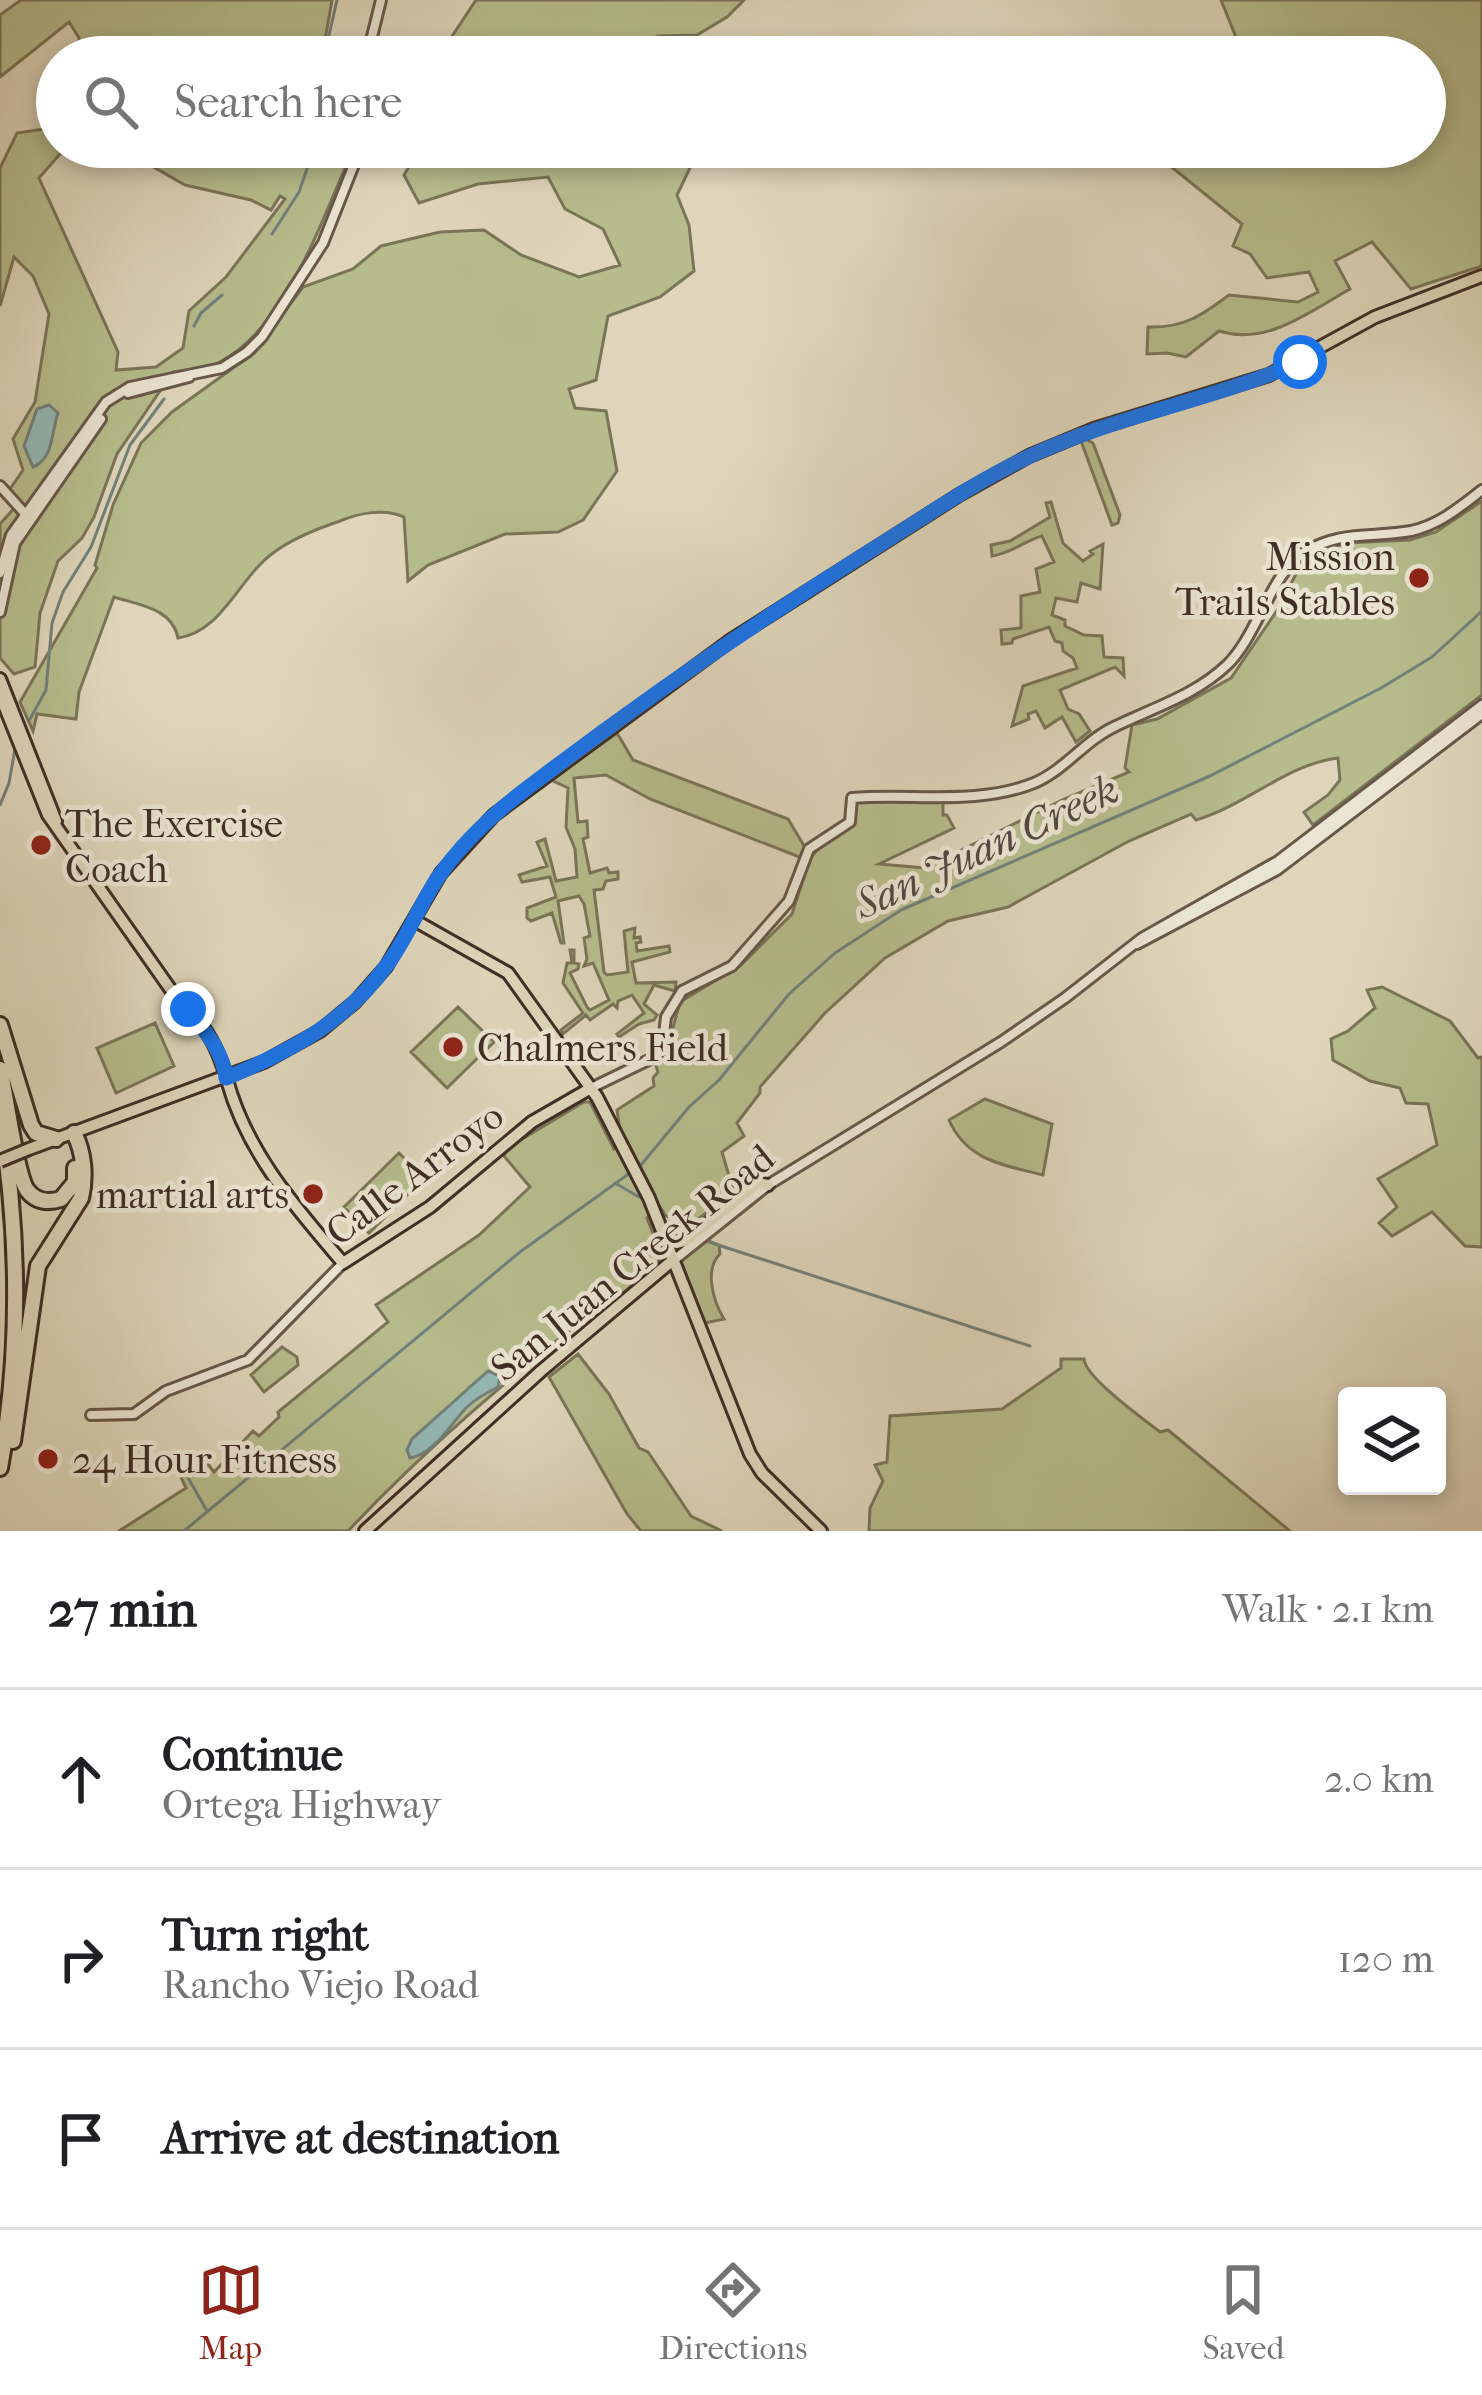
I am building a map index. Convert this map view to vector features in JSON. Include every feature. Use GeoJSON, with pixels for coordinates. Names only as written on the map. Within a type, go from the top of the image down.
{"type":"FeatureCollection","features":[{"type":"Feature","properties":{"kind":"highway"},"geometry":{"type":"LineString","coordinates":[[0,1024],[33,1130],[56,1139]]}},
{"type":"Feature","properties":{"kind":"highway"},"geometry":{"type":"LineString","coordinates":[[0,1069],[23,1181],[38,1199],[62,1199],[73,1187],[74,1133]]}},
{"type":"Feature","properties":{"kind":"highway"},"geometry":{"type":"LineString","coordinates":[[0,1112],[15,1274],[10,1396],[1,1465]]}},
{"type":"Feature","properties":{"kind":"highway"},"geometry":{"type":"LineString","coordinates":[[1,1465],[12,1444],[24,1382],[38,1266],[81,1198],[82,1162],[74,1133]]}},
{"type":"Feature","properties":{"kind":"main road"},"geometry":{"type":"LineString","coordinates":[[0,1161],[281,1055],[343,1013],[386,968],[436,881],[469,839],[526,789],[760,620],[959,495],[1029,456],[1094,429],[1269,375],[1375,317],[1482,276]]}},
{"type":"Feature","properties":{"kind":"main road"},"geometry":{"type":"LineString","coordinates":[[0,679],[56,824]]}},
{"type":"Feature","properties":{"kind":"main road"},"geometry":{"type":"LineString","coordinates":[[0,695],[44,807],[215,1048],[254,1149],[284,1194],[343,1263]]}},
{"type":"Feature","properties":{"kind":"main road"},"geometry":{"type":"LineString","coordinates":[[414,920],[508,973],[591,1088],[649,1198],[750,1454],[762,1473],[821,1531]]}},
{"type":"Feature","properties":{"kind":"main road","name":"Calle Arroyo"},"geometry":{"type":"LineString","coordinates":[[343,1263],[430,1207],[532,1122],[591,1088]]}},
{"type":"Feature","properties":{"kind":"main road"},"geometry":{"type":"LineString","coordinates":[[664,1237],[685,1241],[758,1184],[768,1185]]}},
{"type":"Feature","properties":{"kind":"main road","name":"San Juan Creek Road"},"geometry":{"type":"LineString","coordinates":[[365,1531],[541,1371],[674,1260]]}},
{"type":"Feature","properties":{"kind":"street"},"geometry":{"type":"LineString","coordinates":[[372,36],[381,0]]}},
{"type":"Feature","properties":{"kind":"street"},"geometry":{"type":"LineString","coordinates":[[0,573],[4,549],[108,407],[124,394],[237,360],[262,337],[323,243],[353,168]]}},
{"type":"Feature","properties":{"kind":"street"},"geometry":{"type":"LineString","coordinates":[[0,486],[27,517]]}},
{"type":"Feature","properties":{"kind":"street","name":"Calle Arroyo"},"geometry":{"type":"LineString","coordinates":[[591,1088],[657,1056],[676,998],[731,966],[789,901],[809,849],[850,823],[852,798],[994,794],[1035,782],[1113,727],[1181,697],[1227,665],[1255,629],[1285,570],[1304,552],[1352,534],[1427,527],[1482,490]]}},
{"type":"Feature","properties":{"kind":"street"},"geometry":{"type":"LineString","coordinates":[[0,612],[15,543],[27,517]]}},
{"type":"Feature","properties":{"kind":"street","name":"San Juan Creek Road"},"geometry":{"type":"LineString","coordinates":[[674,1260],[768,1185],[1000,1042],[1135,945],[1278,861],[1482,709]]}},
{"type":"Feature","properties":{"kind":"street","name":"Calle Arroyo"},"geometry":{"type":"LineString","coordinates":[[91,1415],[134,1414],[166,1391],[248,1360],[343,1263]]}},
{"type":"Feature","properties":{"kind":"green space"},"geometry":{"type":"Polygon","coordinates":[[[21,0],[332,0],[326,36],[78,36],[69,22],[51,36],[36,36],[36,48],[0,77],[0,15],[21,0]]]}},
{"type":"Feature","properties":{"kind":"green space"},"geometry":{"type":"Polygon","coordinates":[[[476,0],[744,0],[697,35],[452,36],[476,0]]]}},
{"type":"Feature","properties":{"kind":"green space"},"geometry":{"type":"Polygon","coordinates":[[[1221,0],[1482,0],[1482,266],[1411,289],[1372,242],[1335,261],[1350,289],[1303,316],[1254,334],[1219,331],[1186,357],[1147,354],[1148,327],[1192,319],[1229,295],[1298,302],[1318,292],[1309,272],[1267,278],[1250,254],[1233,246],[1242,224],[1173,168],[1446,168],[1446,36],[1236,36],[1221,0]]]}},
{"type":"Feature","properties":{"kind":"green space"},"geometry":{"type":"Polygon","coordinates":[[[36,130],[36,168],[48,168],[39,178],[118,352],[116,370],[156,367],[183,348],[189,311],[226,277],[285,199],[280,196],[271,210],[251,200],[185,185],[155,168],[345,168],[301,266],[265,323],[220,362],[173,372],[117,454],[94,517],[82,538],[58,561],[40,613],[35,667],[14,674],[0,658],[0,524],[19,503],[8,492],[23,470],[13,439],[35,402],[49,314],[33,276],[14,257],[0,306],[0,168],[17,133],[36,130]]]}},
{"type":"Feature","properties":{"kind":"green space"},"geometry":{"type":"Polygon","coordinates":[[[408,168],[690,168],[677,195],[689,225],[694,271],[660,297],[608,316],[596,380],[569,389],[575,408],[606,411],[617,471],[583,520],[558,532],[505,534],[428,565],[408,581],[404,517],[372,513],[322,527],[281,548],[261,564],[218,615],[193,634],[178,638],[162,614],[114,597],[79,692],[76,719],[37,714],[33,731],[20,702],[97,568],[113,505],[141,443],[172,412],[254,353],[303,287],[353,269],[381,246],[440,232],[484,230],[521,255],[579,277],[620,265],[603,229],[565,209],[548,177],[478,184],[419,203],[404,175],[408,168]]]}},
{"type":"Feature","properties":{"kind":"green space"},"geometry":{"type":"Polygon","coordinates":[[[1081,441],[1093,443],[1120,515],[1118,523],[1112,525],[1081,441]]]}},
{"type":"Feature","properties":{"kind":"green space"},"geometry":{"type":"Polygon","coordinates":[[[1482,501],[1482,695],[1313,825],[1304,812],[1340,780],[1338,758],[1301,768],[1214,814],[1196,820],[1191,814],[1129,841],[1008,907],[948,921],[885,958],[825,1013],[760,1087],[737,1123],[744,1136],[722,1152],[734,1193],[691,1224],[666,1216],[660,1207],[647,1218],[661,1254],[657,1264],[499,1388],[348,1531],[119,1531],[186,1488],[179,1473],[191,1465],[197,1473],[208,1464],[214,1472],[253,1431],[259,1436],[279,1417],[278,1412],[388,1322],[376,1305],[479,1235],[530,1187],[504,1156],[507,1148],[584,1102],[590,1102],[614,1149],[622,1143],[617,1110],[654,1086],[655,1063],[666,1053],[680,1002],[741,965],[792,914],[810,858],[854,825],[856,801],[943,800],[943,815],[954,828],[879,864],[925,868],[1129,772],[1125,768],[1132,725],[1157,719],[1231,678],[1298,570],[1318,552],[1346,543],[1410,540],[1436,532],[1482,501]]]}},
{"type":"Feature","properties":{"kind":"green space"},"geometry":{"type":"Polygon","coordinates":[[[1051,502],[1063,543],[1083,561],[1103,544],[1100,589],[1081,583],[1077,602],[1056,598],[1052,615],[1084,635],[1102,636],[1104,657],[1123,658],[1124,676],[1115,667],[1060,690],[1068,709],[1079,714],[1090,731],[1076,742],[1062,717],[1045,728],[1036,711],[1012,726],[1023,686],[1077,668],[1049,627],[1002,644],[1001,630],[1021,628],[1021,596],[1040,592],[1036,569],[1054,562],[1042,536],[992,556],[991,545],[1010,541],[1050,517],[1046,503],[1051,502]]]}},
{"type":"Feature","properties":{"kind":"green space"},"geometry":{"type":"Polygon","coordinates":[[[617,733],[633,760],[788,819],[806,849],[802,858],[650,799],[606,775],[574,778],[578,822],[587,821],[588,837],[583,839],[590,873],[607,868],[609,873],[618,872],[618,879],[594,890],[604,972],[628,972],[624,931],[635,928],[634,938],[640,937],[641,942],[636,943],[637,951],[669,946],[670,952],[632,962],[636,983],[676,982],[675,991],[654,985],[644,1004],[657,1015],[654,1020],[619,1037],[644,1013],[632,995],[590,1020],[586,1015],[563,1034],[561,1030],[583,1013],[563,983],[567,963],[572,963],[570,950],[574,950],[574,963],[579,964],[570,973],[587,1007],[590,1010],[609,1000],[593,963],[584,966],[584,938],[590,936],[584,904],[579,896],[558,901],[561,943],[552,913],[531,921],[527,918],[527,908],[556,897],[550,877],[522,882],[519,875],[547,866],[537,842],[545,839],[556,881],[577,877],[575,849],[566,827],[568,788],[551,780],[617,733]]]}},
{"type":"Feature","properties":{"kind":"green space"},"geometry":{"type":"Polygon","coordinates":[[[1382,987],[1450,1021],[1478,1058],[1482,1057],[1482,1247],[1465,1246],[1432,1212],[1392,1236],[1379,1223],[1397,1207],[1378,1179],[1437,1145],[1428,1104],[1406,1103],[1400,1088],[1370,1081],[1333,1060],[1331,1039],[1375,1008],[1367,990],[1382,987]]]}},
{"type":"Feature","properties":{"kind":"green space","name":"Chalmers Field"},"geometry":{"type":"Polygon","coordinates":[[[458,1007],[494,1042],[447,1088],[411,1052],[458,1007]]]}},
{"type":"Feature","properties":{"kind":"green space"},"geometry":{"type":"Polygon","coordinates":[[[155,1023],[174,1066],[116,1093],[97,1048],[155,1023]]]}},
{"type":"Feature","properties":{"kind":"green space"},"geometry":{"type":"Polygon","coordinates":[[[985,1099],[1052,1124],[1043,1175],[988,1159],[957,1134],[949,1120],[985,1099]]]}},
{"type":"Feature","properties":{"kind":"green space"},"geometry":{"type":"Polygon","coordinates":[[[399,1153],[424,1178],[369,1233],[344,1207],[399,1153]]]}},
{"type":"Feature","properties":{"kind":"green space"},"geometry":{"type":"Polygon","coordinates":[[[703,1239],[719,1245],[712,1285],[724,1319],[705,1323],[681,1262],[703,1239]]]}},
{"type":"Feature","properties":{"kind":"green space"},"geometry":{"type":"Polygon","coordinates":[[[282,1347],[297,1357],[298,1365],[264,1392],[251,1375],[282,1347]]]}},
{"type":"Feature","properties":{"kind":"green space"},"geometry":{"type":"Polygon","coordinates":[[[578,1354],[609,1394],[639,1448],[648,1452],[691,1516],[722,1531],[641,1531],[627,1514],[549,1377],[578,1354]]]}},
{"type":"Feature","properties":{"kind":"green space"},"geometry":{"type":"Polygon","coordinates":[[[1061,1359],[1084,1359],[1116,1397],[1160,1432],[1168,1430],[1290,1531],[869,1531],[870,1508],[883,1481],[875,1465],[887,1462],[890,1416],[1002,1409],[1061,1368],[1061,1359]]]}},
{"type":"Feature","properties":{"kind":"water"},"geometry":{"type":"Polygon","coordinates":[[[49,405],[58,413],[51,444],[45,458],[33,467],[24,446],[37,409],[49,405]]]}},
{"type":"Feature","properties":{"kind":"water"},"geometry":{"type":"Polygon","coordinates":[[[488,1371],[500,1376],[498,1387],[469,1405],[434,1445],[410,1458],[407,1450],[412,1439],[488,1371]]]}},
{"type":"Feature","properties":{"kind":"waterway"},"geometry":{"type":"LineString","coordinates":[[329,36],[337,0]]}},
{"type":"Feature","properties":{"kind":"waterway"},"geometry":{"type":"LineString","coordinates":[[272,234],[299,192],[307,168]]}},
{"type":"Feature","properties":{"kind":"waterway"},"geometry":{"type":"LineString","coordinates":[[194,326],[222,295]]}},
{"type":"Feature","properties":{"kind":"waterway"},"geometry":{"type":"LineString","coordinates":[[30,719],[46,690],[52,623],[63,592],[91,547],[130,445],[164,399]]}},
{"type":"Feature","properties":{"kind":"waterway","name":"San Juan Creek"},"geometry":{"type":"LineString","coordinates":[[184,1531],[520,1252],[641,1165],[789,994],[835,953],[901,910],[1210,776],[1381,688],[1432,657],[1482,611]]}},
{"type":"Feature","properties":{"kind":"waterway"},"geometry":{"type":"LineString","coordinates":[[0,805],[15,749]]}},
{"type":"Feature","properties":{"kind":"waterway"},"geometry":{"type":"LineString","coordinates":[[615,1183],[639,1197]]}},
{"type":"Feature","properties":{"kind":"waterway"},"geometry":{"type":"LineString","coordinates":[[671,1225],[688,1234]]}},
{"type":"Feature","properties":{"kind":"waterway"},"geometry":{"type":"LineString","coordinates":[[709,1242],[1030,1346]]}},
{"type":"Feature","properties":{"kind":"waterway"},"geometry":{"type":"LineString","coordinates":[[179,1462],[207,1511]]}},
{"type":"Feature","properties":{"kind":"place","name":"Mission Trails Stables"},"geometry":{"type":"Point","coordinates":[1419,578]}},
{"type":"Feature","properties":{"kind":"place","name":"The Exercise Coach"},"geometry":{"type":"Point","coordinates":[41,845]}},
{"type":"Feature","properties":{"kind":"place","name":"Chalmers Field"},"geometry":{"type":"Point","coordinates":[453,1047]}},
{"type":"Feature","properties":{"kind":"place","name":"martial arts"},"geometry":{"type":"Point","coordinates":[313,1194]}},
{"type":"Feature","properties":{"kind":"place","name":"24 Hour Fitness"},"geometry":{"type":"Point","coordinates":[48,1459]}},
{"type":"Feature","properties":{"kind":"route"},"geometry":{"type":"LineString","coordinates":[[188,1009],[224,1064],[226,1078],[281,1055],[343,1013],[386,968],[441,873],[494,815],[760,620],[1029,456],[1094,429],[1220,392],[1300,362]]}}]}
